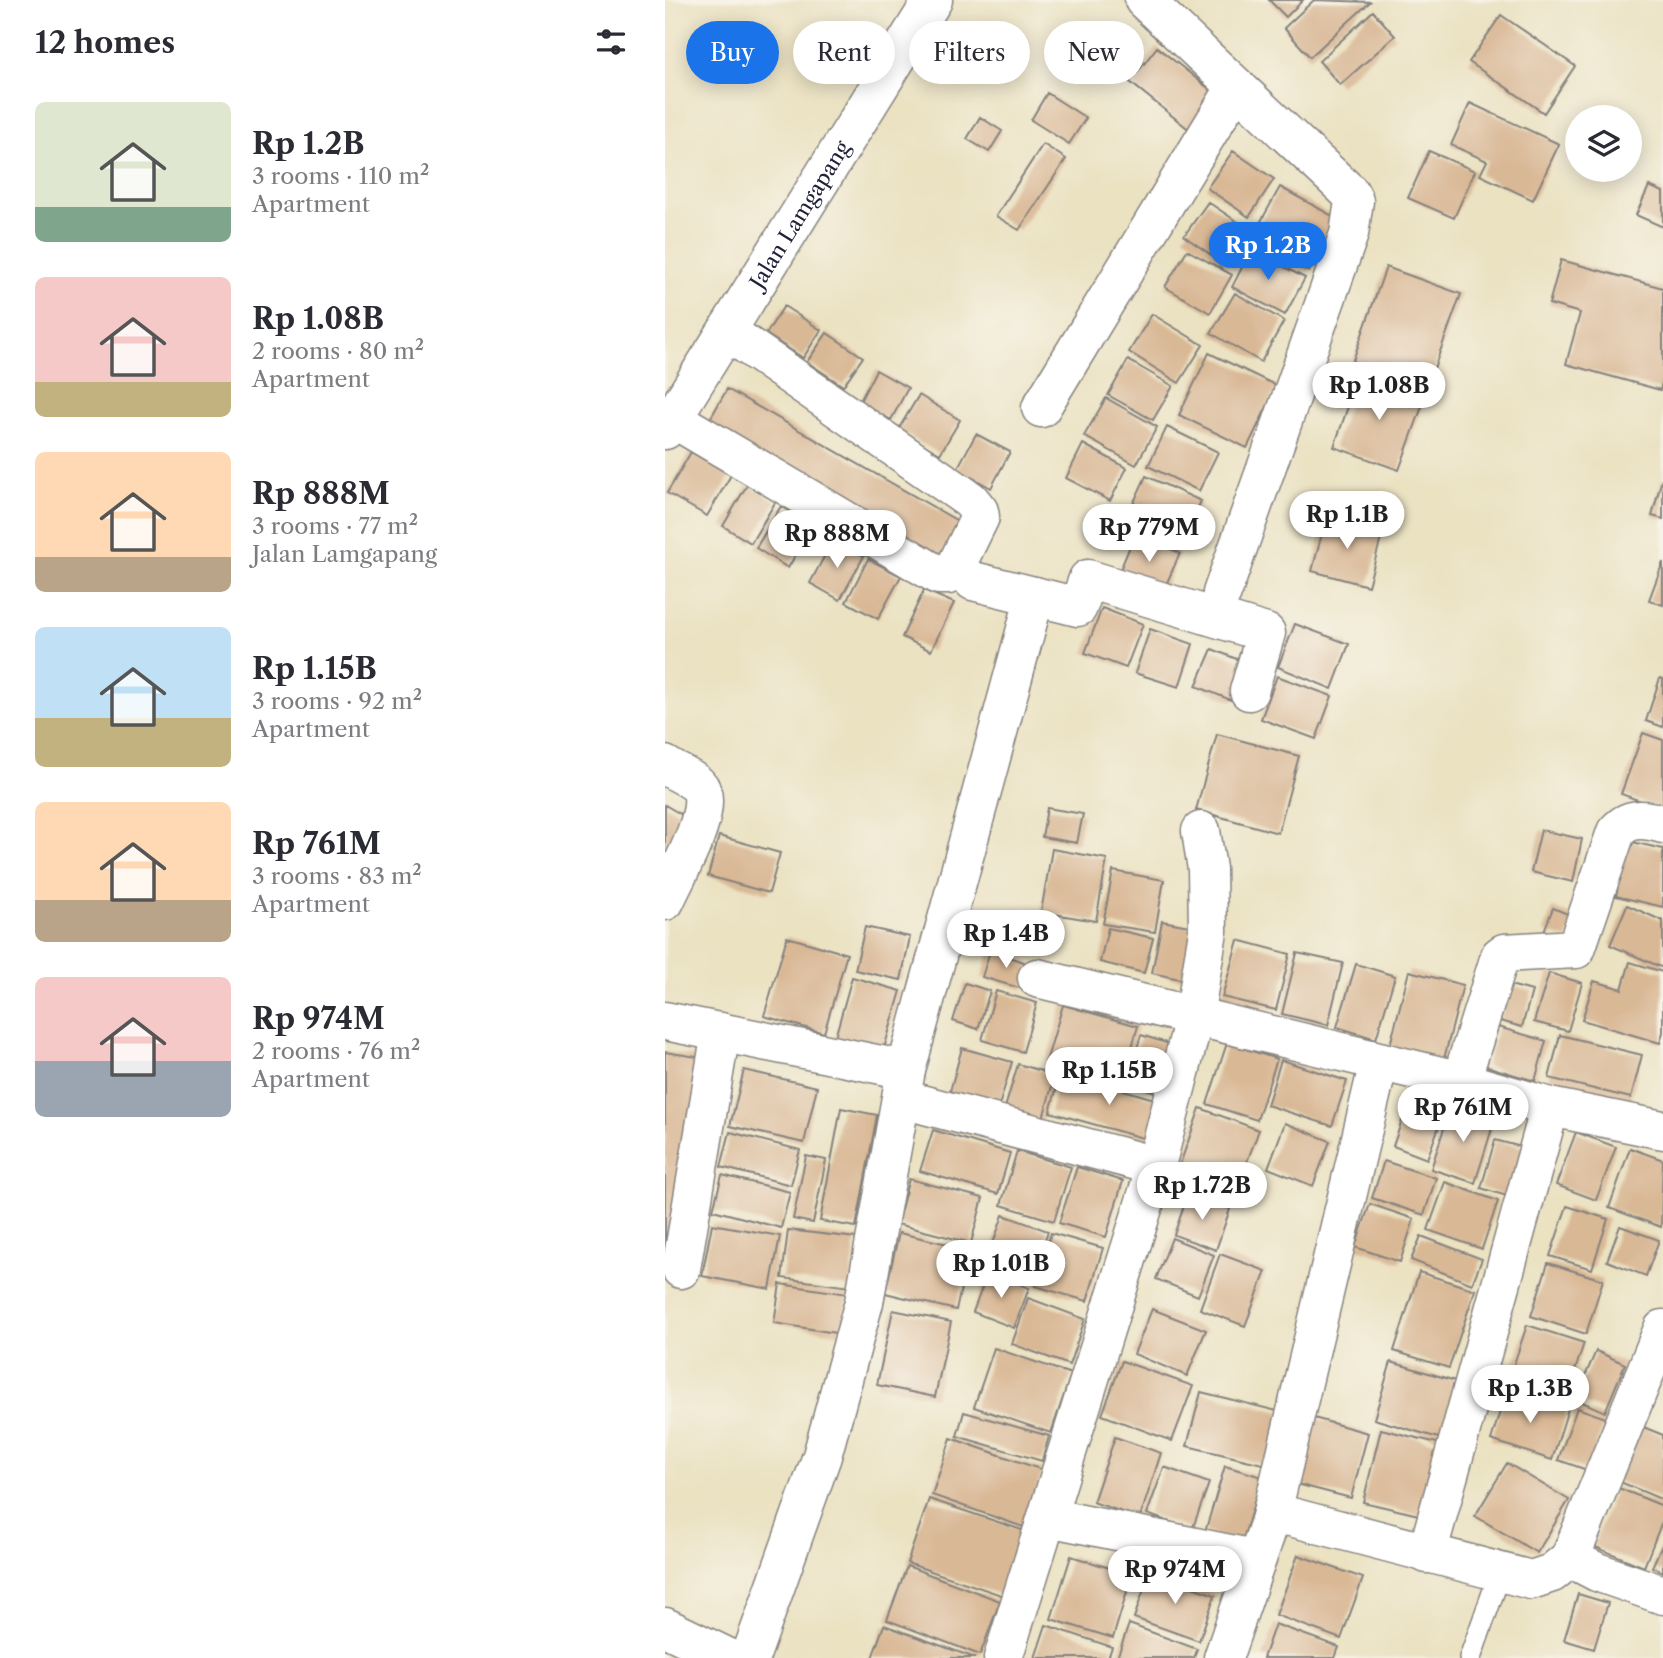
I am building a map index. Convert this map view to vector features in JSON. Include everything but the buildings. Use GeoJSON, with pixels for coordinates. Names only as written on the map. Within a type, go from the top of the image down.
{"type":"FeatureCollection","features":[{"type":"Feature","properties":{"kind":"street","name":"Jalan Lamgapang"},"geometry":{"type":"LineString","coordinates":[[669,424],[933,0]]}},
{"type":"Feature","properties":{"kind":"street"},"geometry":{"type":"LineString","coordinates":[[1145,0],[1350,193],[1353,211],[1349,234],[1222,593]]}},
{"type":"Feature","properties":{"kind":"street"},"geometry":{"type":"LineString","coordinates":[[1041,408],[1236,87]]}},
{"type":"Feature","properties":{"kind":"street"},"geometry":{"type":"LineString","coordinates":[[669,424],[938,575],[948,575],[955,568],[980,517],[979,510],[970,500],[728,332]]}},
{"type":"Feature","properties":{"kind":"street"},"geometry":{"type":"LineString","coordinates":[[973,581],[1078,607],[1088,579],[1266,633],[1249,691]]}},
{"type":"Feature","properties":{"kind":"street"},"geometry":{"type":"LineString","coordinates":[[750,1658],[822,1456],[864,1302],[904,1085],[1035,597]]}},
{"type":"Feature","properties":{"kind":"street"},"geometry":{"type":"LineString","coordinates":[[665,765],[699,786],[705,798],[701,821],[665,901]]}},
{"type":"Feature","properties":{"kind":"street"},"geometry":{"type":"LineString","coordinates":[[1461,1081],[1500,956],[1504,953],[1576,949],[1616,832],[1622,825],[1640,818],[1663,824]]}},
{"type":"Feature","properties":{"kind":"street"},"geometry":{"type":"LineString","coordinates":[[1003,1658],[1156,1166],[1194,1018],[1207,931],[1207,869],[1201,831]]}},
{"type":"Feature","properties":{"kind":"street"},"geometry":{"type":"LineString","coordinates":[[1037,978],[1461,1081],[1550,1107],[1663,1130]]}},
{"type":"Feature","properties":{"kind":"street"},"geometry":{"type":"LineString","coordinates":[[665,1021],[721,1032],[904,1085],[1156,1166]]}},
{"type":"Feature","properties":{"kind":"street"},"geometry":{"type":"LineString","coordinates":[[681,1269],[721,1032]]}},
{"type":"Feature","properties":{"kind":"street"},"geometry":{"type":"LineString","coordinates":[[1223,1658],[1270,1521],[1379,1062]]}},
{"type":"Feature","properties":{"kind":"street"},"geometry":{"type":"LineString","coordinates":[[1427,1553],[1550,1107]]}},
{"type":"Feature","properties":{"kind":"street"},"geometry":{"type":"LineString","coordinates":[[1270,1521],[1279,1516],[1291,1517],[1500,1573],[1531,1580],[1544,1578],[1570,1558],[1650,1400],[1663,1329]]}},
{"type":"Feature","properties":{"kind":"street"},"geometry":{"type":"LineString","coordinates":[[1047,1517],[1255,1559]]}},
{"type":"Feature","properties":{"kind":"street"},"geometry":{"type":"LineString","coordinates":[[1570,1558],[1597,1572],[1663,1595]]}},
{"type":"Feature","properties":{"kind":"street"},"geometry":{"type":"LineString","coordinates":[[665,1627],[729,1658]]}},
{"type":"Feature","properties":{"kind":"lane"},"geometry":{"type":"LineString","coordinates":[[1470,1658],[1500,1573]]}}]}
